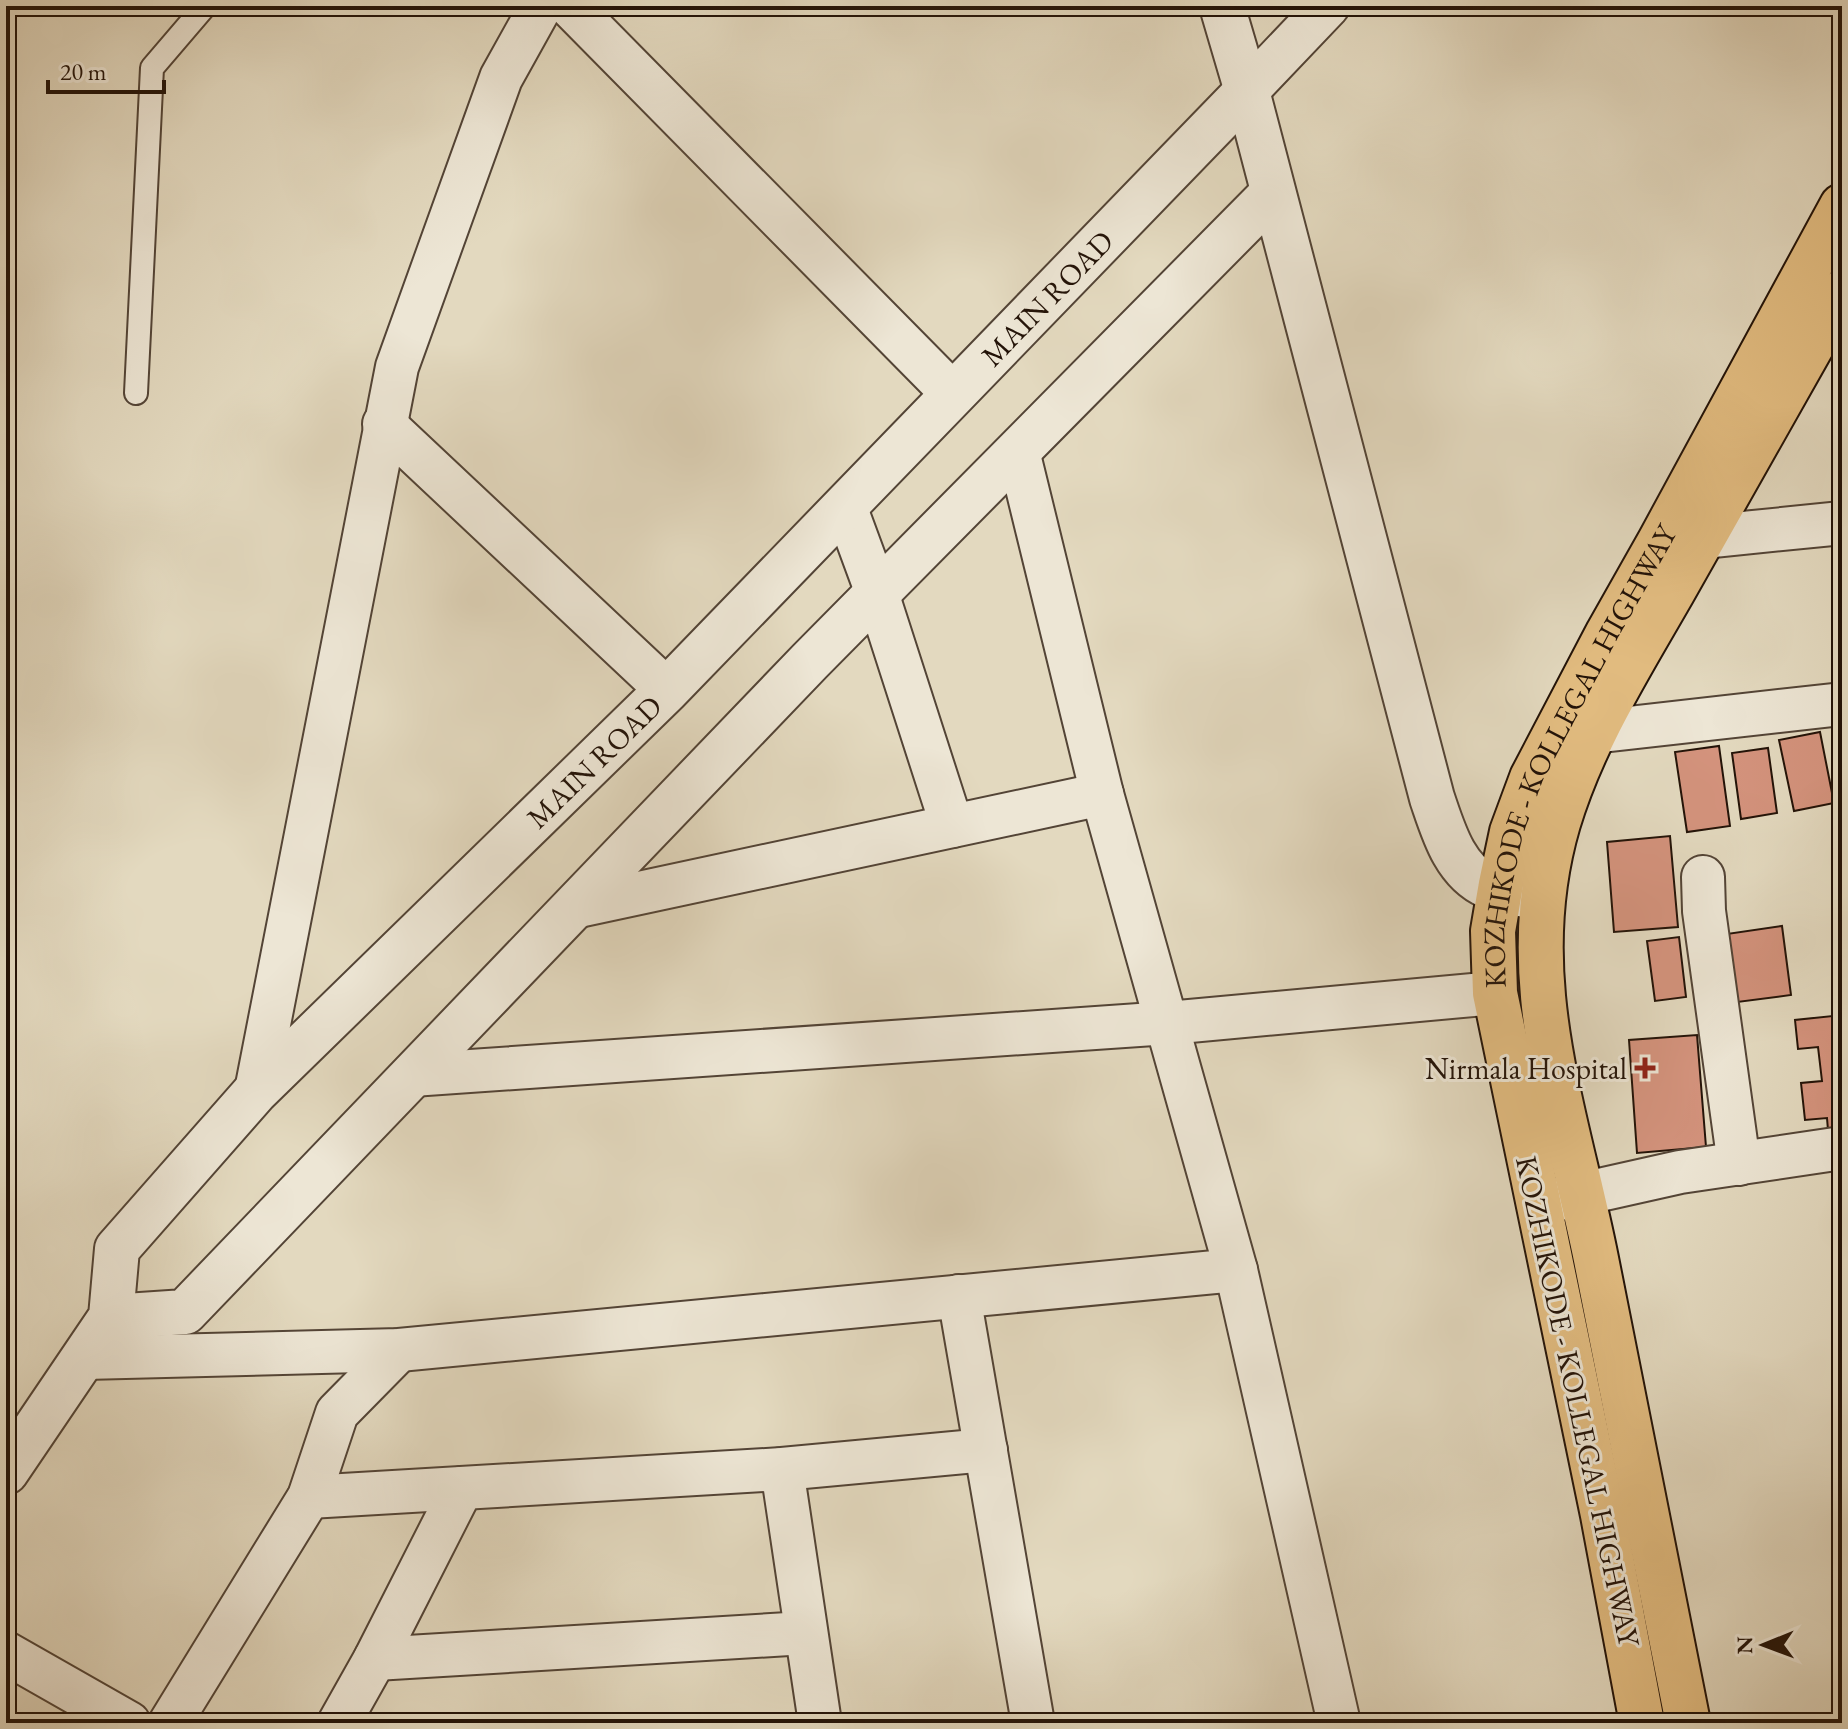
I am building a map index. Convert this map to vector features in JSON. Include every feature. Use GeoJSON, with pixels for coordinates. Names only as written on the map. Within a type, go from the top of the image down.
{"type":"FeatureCollection","features":[{"type":"Feature","properties":{"kind":"main road","name":"KOZHIKODE - KOLLEGAL HIGHWAY"},"geometry":{"type":"LineString","coordinates":[[1688,1723],[1583,1195],[1549,1047],[1541,991],[1539,939],[1542,898],[1575,730],[1842,206]]}},
{"type":"Feature","properties":{"kind":"main road","name":"KOZHIKODE - KOLLEGAL HIGHWAY"},"geometry":{"type":"LineString","coordinates":[[1642,1723],[1603,1515],[1495,993],[1493,931],[1512,832],[1532,778],[1575,730],[1703,537],[1842,292]]}},
{"type":"Feature","properties":{"kind":"street"},"geometry":{"type":"LineString","coordinates":[[256,1091],[397,367],[501,78],[541,6]]}},
{"type":"Feature","properties":{"kind":"street"},"geometry":{"type":"LineString","coordinates":[[570,6],[953,394]]}},
{"type":"Feature","properties":{"kind":"street"},"geometry":{"type":"LineString","coordinates":[[1222,6],[1432,798],[1448,844],[1472,877],[1500,889],[1542,898]]}},
{"type":"Feature","properties":{"kind":"street"},"geometry":{"type":"LineString","coordinates":[[1247,91],[1328,6]]}},
{"type":"Feature","properties":{"kind":"street","name":"MAIN ROAD"},"geometry":{"type":"LineString","coordinates":[[6,1472],[111,1317],[117,1249],[256,1091],[667,690],[1247,91]]}},
{"type":"Feature","properties":{"kind":"street"},"geometry":{"type":"LineString","coordinates":[[111,1317],[185,1312],[877,593],[1273,193]]}},
{"type":"Feature","properties":{"kind":"street"},"geometry":{"type":"LineString","coordinates":[[384,424],[667,690]]}},
{"type":"Feature","properties":{"kind":"street"},"geometry":{"type":"LineString","coordinates":[[1018,451],[1102,794],[1236,1270],[1339,1723]]}},
{"type":"Feature","properties":{"kind":"street"},"geometry":{"type":"LineString","coordinates":[[845,506],[877,593],[952,826]]}},
{"type":"Feature","properties":{"kind":"street"},"geometry":{"type":"LineString","coordinates":[[1703,537],[1842,523]]}},
{"type":"Feature","properties":{"kind":"street"},"geometry":{"type":"LineString","coordinates":[[1575,730],[1842,704]]}},
{"type":"Feature","properties":{"kind":"street"},"geometry":{"type":"LineString","coordinates":[[574,907],[1102,794]]}},
{"type":"Feature","properties":{"kind":"street"},"geometry":{"type":"LineString","coordinates":[[1703,877],[1704,911],[1739,1164]]}},
{"type":"Feature","properties":{"kind":"street"},"geometry":{"type":"LineString","coordinates":[[412,1075],[1168,1023],[1495,993]]}},
{"type":"Feature","properties":{"kind":"street"},"geometry":{"type":"LineString","coordinates":[[1537,1203],[1680,1172],[1842,1148]]}},
{"type":"Feature","properties":{"kind":"street"},"geometry":{"type":"LineString","coordinates":[[85,1358],[399,1350],[1236,1270]]}},
{"type":"Feature","properties":{"kind":"street"},"geometry":{"type":"LineString","coordinates":[[959,1296],[1033,1723]]}},
{"type":"Feature","properties":{"kind":"street"},"geometry":{"type":"LineString","coordinates":[[170,1723],[309,1497],[337,1413],[399,1350]]}},
{"type":"Feature","properties":{"kind":"street"},"geometry":{"type":"LineString","coordinates":[[309,1497],[782,1469],[986,1450]]}},
{"type":"Feature","properties":{"kind":"street"},"geometry":{"type":"LineString","coordinates":[[782,1469],[820,1723]]}},
{"type":"Feature","properties":{"kind":"street"},"geometry":{"type":"LineString","coordinates":[[339,1723],[462,1488]]}},
{"type":"Feature","properties":{"kind":"street"},"geometry":{"type":"LineString","coordinates":[[375,1659],[805,1633]]}},
{"type":"Feature","properties":{"kind":"street"},"geometry":{"type":"LineString","coordinates":[[6,1653],[129,1723]]}},
{"type":"Feature","properties":{"kind":"lane"},"geometry":{"type":"LineString","coordinates":[[136,393],[152,68],[205,6]]}},
{"type":"Feature","properties":{"kind":"building"},"geometry":{"type":"Polygon","coordinates":[[[1842,637],[1842,673],[1834,639],[1842,637]]]}},
{"type":"Feature","properties":{"kind":"building"},"geometry":{"type":"Polygon","coordinates":[[[1820,732],[1834,803],[1794,811],[1779,740],[1820,732]]]}},
{"type":"Feature","properties":{"kind":"building"},"geometry":{"type":"Polygon","coordinates":[[[1719,746],[1730,826],[1687,832],[1675,752],[1719,746]]]}},
{"type":"Feature","properties":{"kind":"building"},"geometry":{"type":"Polygon","coordinates":[[[1768,748],[1777,813],[1741,819],[1732,753],[1768,748]]]}},
{"type":"Feature","properties":{"kind":"building"},"geometry":{"type":"Polygon","coordinates":[[[1670,836],[1678,927],[1614,932],[1607,842],[1670,836]]]}},
{"type":"Feature","properties":{"kind":"building"},"geometry":{"type":"Polygon","coordinates":[[[1782,926],[1791,995],[1722,1004],[1713,936],[1782,926]]]}},
{"type":"Feature","properties":{"kind":"building"},"geometry":{"type":"Polygon","coordinates":[[[1679,937],[1686,997],[1655,1001],[1647,941],[1679,937]]]}},
{"type":"Feature","properties":{"kind":"building"},"geometry":{"type":"Polygon","coordinates":[[[1842,1015],[1842,1128],[1828,1130],[1827,1118],[1805,1120],[1801,1083],[1822,1081],[1818,1047],[1798,1049],[1795,1020],[1842,1015]]]}},
{"type":"Feature","properties":{"kind":"building"},"geometry":{"type":"Polygon","coordinates":[[[1697,1035],[1706,1147],[1637,1153],[1629,1040],[1697,1035]]]}},
{"type":"Feature","properties":{"kind":"place","name":"Nirmala Hospital"},"geometry":{"type":"Point","coordinates":[1645,1068]}}]}
